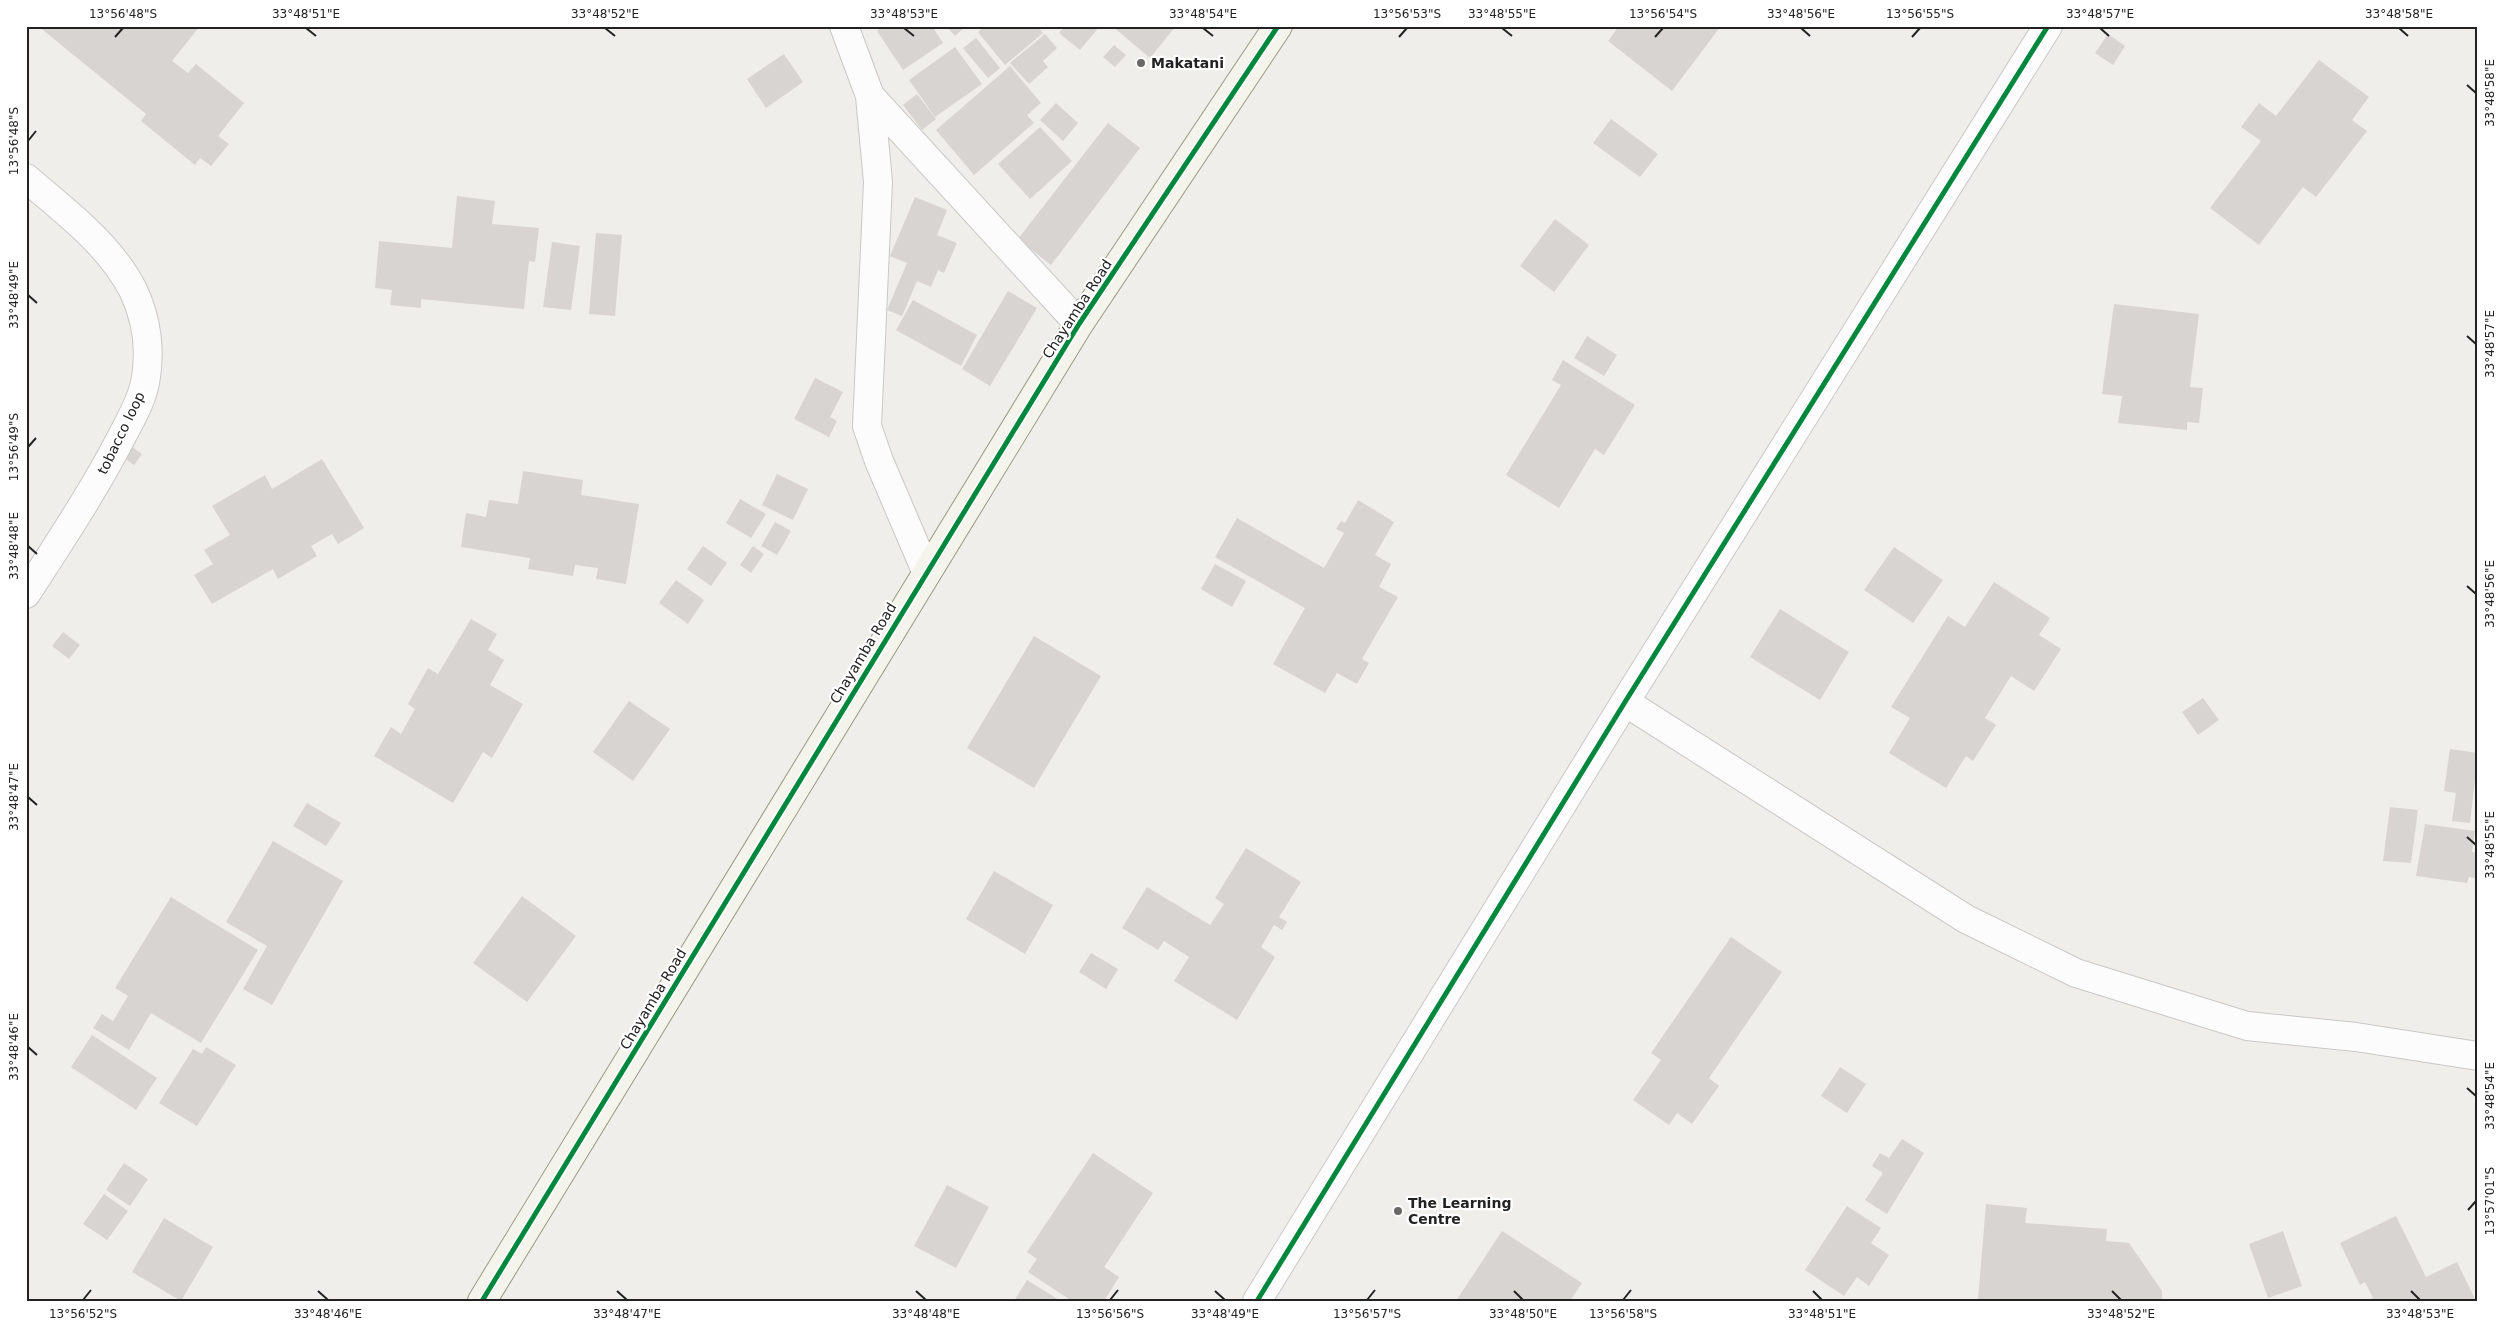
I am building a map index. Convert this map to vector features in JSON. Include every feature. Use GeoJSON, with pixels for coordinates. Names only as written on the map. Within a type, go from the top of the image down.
{"type":"FeatureCollection","features":[{"type":"Feature","properties":{"kind":"street"},"geometry":{"type":"LineString","coordinates":[[844,26],[870,96],[878,182],[867,426],[879,461],[926,571]]}},
{"type":"Feature","properties":{"kind":"street","name":"Chayamba Road"},"geometry":{"type":"LineString","coordinates":[[482,1301],[926,571],[1079,324],[1278,26]]}},
{"type":"Feature","properties":{"kind":"street"},"geometry":{"type":"LineString","coordinates":[[1257,1301],[1626,702],[2048,26]]}},
{"type":"Feature","properties":{"kind":"street"},"geometry":{"type":"LineString","coordinates":[[870,96],[1079,324]]}},
{"type":"Feature","properties":{"kind":"street","name":"tobacco loop"},"geometry":{"type":"LineString","coordinates":[[26,178],[69,214],[116,264],[133,290],[143,319],[148,350],[144,384],[131,419],[104,471],[26,594]]}},
{"type":"Feature","properties":{"kind":"street"},"geometry":{"type":"LineString","coordinates":[[1626,702],[1966,919],[2076,973],[2247,1026],[2356,1037],[2478,1056]]}},
{"type":"Feature","properties":{"kind":"building"},"geometry":{"type":"Polygon","coordinates":[[[38,26],[200,26],[172,61],[188,73],[196,64],[244,103],[218,136],[229,144],[211,166],[200,158],[195,165],[141,121],[146,114],[38,26]]]}},
{"type":"Feature","properties":{"kind":"building"},"geometry":{"type":"Polygon","coordinates":[[[883,26],[932,26],[943,43],[903,70],[877,31],[883,26]]]}},
{"type":"Feature","properties":{"kind":"building"},"geometry":{"type":"Polygon","coordinates":[[[946,26],[966,26],[955,36],[946,26]]]}},
{"type":"Feature","properties":{"kind":"building"},"geometry":{"type":"Polygon","coordinates":[[[985,26],[1037,26],[1043,33],[1005,65],[978,32],[985,26]]]}},
{"type":"Feature","properties":{"kind":"building"},"geometry":{"type":"Polygon","coordinates":[[[1065,26],[1100,26],[1080,50],[1059,33],[1065,26]]]}},
{"type":"Feature","properties":{"kind":"building"},"geometry":{"type":"Polygon","coordinates":[[[1112,26],[1176,26],[1150,58],[1112,26]]]}},
{"type":"Feature","properties":{"kind":"building"},"geometry":{"type":"Polygon","coordinates":[[[1619,26],[1721,26],[1672,91],[1608,41],[1619,26]]]}},
{"type":"Feature","properties":{"kind":"building"},"geometry":{"type":"Polygon","coordinates":[[[1045,34],[1057,48],[1043,61],[1048,67],[1029,84],[1010,63],[1045,34]]]}},
{"type":"Feature","properties":{"kind":"building"},"geometry":{"type":"Polygon","coordinates":[[[2108,34],[2125,46],[2113,65],[2095,53],[2108,34]]]}},
{"type":"Feature","properties":{"kind":"building"},"geometry":{"type":"Polygon","coordinates":[[[976,38],[1000,68],[988,78],[963,48],[976,38]]]}},
{"type":"Feature","properties":{"kind":"building"},"geometry":{"type":"Polygon","coordinates":[[[1114,45],[1126,55],[1115,67],[1103,57],[1114,45]]]}},
{"type":"Feature","properties":{"kind":"building"},"geometry":{"type":"Polygon","coordinates":[[[955,47],[982,84],[935,117],[909,80],[955,47]]]}},
{"type":"Feature","properties":{"kind":"building"},"geometry":{"type":"Polygon","coordinates":[[[784,54],[803,82],[766,108],[747,79],[784,54]]]}},
{"type":"Feature","properties":{"kind":"building"},"geometry":{"type":"Polygon","coordinates":[[[2319,60],[2369,97],[2352,120],[2367,131],[2316,197],[2303,187],[2259,245],[2210,208],[2261,141],[2241,127],[2259,103],[2276,116],[2319,60]]]}},
{"type":"Feature","properties":{"kind":"building"},"geometry":{"type":"Polygon","coordinates":[[[1010,66],[1041,103],[1027,115],[1034,123],[974,175],[936,130],[1010,66]]]}},
{"type":"Feature","properties":{"kind":"building"},"geometry":{"type":"Polygon","coordinates":[[[917,94],[936,119],[922,130],[903,105],[917,94]]]}},
{"type":"Feature","properties":{"kind":"building"},"geometry":{"type":"Polygon","coordinates":[[[1056,103],[1078,123],[1063,141],[1040,120],[1056,103]]]}},
{"type":"Feature","properties":{"kind":"building"},"geometry":{"type":"Polygon","coordinates":[[[1611,119],[1658,154],[1640,177],[1593,143],[1611,119]]]}},
{"type":"Feature","properties":{"kind":"building"},"geometry":{"type":"Polygon","coordinates":[[[1108,123],[1140,148],[1051,265],[1018,239],[1108,123]]]}},
{"type":"Feature","properties":{"kind":"building"},"geometry":{"type":"Polygon","coordinates":[[[1040,127],[1072,161],[1030,199],[998,164],[1040,127]]]}},
{"type":"Feature","properties":{"kind":"building"},"geometry":{"type":"Polygon","coordinates":[[[457,196],[495,201],[492,224],[539,228],[535,262],[529,261],[524,309],[421,299],[421,308],[390,305],[392,290],[375,288],[379,241],[452,248],[457,196]]]}},
{"type":"Feature","properties":{"kind":"building"},"geometry":{"type":"Polygon","coordinates":[[[915,197],[947,210],[937,235],[957,243],[944,273],[938,270],[931,287],[917,281],[902,316],[887,310],[907,263],[890,256],[915,197]]]}},
{"type":"Feature","properties":{"kind":"building"},"geometry":{"type":"Polygon","coordinates":[[[1555,219],[1589,245],[1554,292],[1520,266],[1555,219]]]}},
{"type":"Feature","properties":{"kind":"building"},"geometry":{"type":"Polygon","coordinates":[[[596,233],[622,235],[615,316],[589,314],[596,233]]]}},
{"type":"Feature","properties":{"kind":"building"},"geometry":{"type":"Polygon","coordinates":[[[552,242],[580,246],[571,310],[543,307],[552,242]]]}},
{"type":"Feature","properties":{"kind":"building"},"geometry":{"type":"Polygon","coordinates":[[[1008,291],[1037,308],[990,386],[962,369],[1008,291]]]}},
{"type":"Feature","properties":{"kind":"building"},"geometry":{"type":"Polygon","coordinates":[[[913,300],[977,335],[961,366],[896,330],[913,300]]]}},
{"type":"Feature","properties":{"kind":"building"},"geometry":{"type":"Polygon","coordinates":[[[2114,304],[2199,314],[2190,387],[2203,388],[2199,423],[2187,422],[2187,430],[2118,423],[2122,396],[2102,394],[2114,304]]]}},
{"type":"Feature","properties":{"kind":"building"},"geometry":{"type":"Polygon","coordinates":[[[1587,336],[1617,355],[1604,376],[1574,358],[1587,336]]]}},
{"type":"Feature","properties":{"kind":"building"},"geometry":{"type":"Polygon","coordinates":[[[1563,360],[1635,405],[1604,455],[1595,449],[1559,508],[1506,475],[1561,385],[1552,380],[1563,360]]]}},
{"type":"Feature","properties":{"kind":"building"},"geometry":{"type":"Polygon","coordinates":[[[815,378],[843,392],[830,417],[837,421],[829,437],[794,419],[815,378]]]}},
{"type":"Feature","properties":{"kind":"building"},"geometry":{"type":"Polygon","coordinates":[[[125,442],[142,454],[134,465],[118,454],[125,442]]]}},
{"type":"Feature","properties":{"kind":"building"},"geometry":{"type":"Polygon","coordinates":[[[322,459],[364,528],[338,544],[332,534],[311,546],[317,556],[278,579],[273,569],[212,604],[194,575],[213,564],[204,550],[230,535],[212,506],[265,475],[272,489],[322,459]]]}},
{"type":"Feature","properties":{"kind":"building"},"geometry":{"type":"Polygon","coordinates":[[[523,471],[583,480],[581,495],[639,504],[626,584],[596,579],[598,568],[575,565],[573,576],[528,569],[530,558],[461,547],[466,513],[486,517],[489,500],[518,504],[523,471]]]}},
{"type":"Feature","properties":{"kind":"building"},"geometry":{"type":"Polygon","coordinates":[[[777,474],[808,489],[793,520],[762,505],[777,474]]]}},
{"type":"Feature","properties":{"kind":"building"},"geometry":{"type":"Polygon","coordinates":[[[740,499],[766,514],[751,538],[726,523],[740,499]]]}},
{"type":"Feature","properties":{"kind":"building"},"geometry":{"type":"Polygon","coordinates":[[[1358,500],[1394,522],[1375,555],[1391,564],[1379,587],[1398,597],[1362,659],[1369,663],[1357,684],[1337,673],[1325,693],[1273,664],[1305,608],[1215,557],[1237,518],[1324,568],[1344,533],[1336,529],[1341,521],[1345,523],[1358,500]]]}},
{"type":"Feature","properties":{"kind":"building"},"geometry":{"type":"Polygon","coordinates":[[[775,522],[791,531],[777,555],[761,546],[775,522]]]}},
{"type":"Feature","properties":{"kind":"building"},"geometry":{"type":"Polygon","coordinates":[[[703,546],[727,563],[711,586],[687,569],[703,546]]]}},
{"type":"Feature","properties":{"kind":"building"},"geometry":{"type":"Polygon","coordinates":[[[753,546],[764,554],[751,573],[740,565],[753,546]]]}},
{"type":"Feature","properties":{"kind":"building"},"geometry":{"type":"Polygon","coordinates":[[[1894,547],[1943,580],[1913,623],[1864,590],[1894,547]]]}},
{"type":"Feature","properties":{"kind":"building"},"geometry":{"type":"Polygon","coordinates":[[[1215,564],[1246,581],[1232,607],[1201,589],[1215,564]]]}},
{"type":"Feature","properties":{"kind":"building"},"geometry":{"type":"Polygon","coordinates":[[[676,580],[704,600],[688,624],[659,603],[676,580]]]}},
{"type":"Feature","properties":{"kind":"building"},"geometry":{"type":"Polygon","coordinates":[[[1994,582],[2050,618],[2039,635],[2061,649],[2034,691],[2011,676],[1985,718],[1996,725],[1973,761],[1966,756],[1946,788],[1889,753],[1910,718],[1891,707],[1948,616],[1965,627],[1994,582]]]}},
{"type":"Feature","properties":{"kind":"building"},"geometry":{"type":"Polygon","coordinates":[[[1780,609],[1849,652],[1820,700],[1750,657],[1780,609]]]}},
{"type":"Feature","properties":{"kind":"building"},"geometry":{"type":"Polygon","coordinates":[[[471,619],[497,634],[488,650],[504,660],[490,685],[523,704],[492,758],[483,752],[453,803],[374,756],[391,727],[401,734],[415,709],[408,704],[428,668],[438,674],[471,619]]]}},
{"type":"Feature","properties":{"kind":"building"},"geometry":{"type":"Polygon","coordinates":[[[63,632],[80,645],[69,659],[52,646],[63,632]]]}},
{"type":"Feature","properties":{"kind":"building"},"geometry":{"type":"Polygon","coordinates":[[[1034,636],[1101,676],[1034,788],[967,748],[1034,636]]]}},
{"type":"Feature","properties":{"kind":"building"},"geometry":{"type":"Polygon","coordinates":[[[2203,698],[2219,720],[2198,735],[2182,712],[2203,698]]]}},
{"type":"Feature","properties":{"kind":"building"},"geometry":{"type":"Polygon","coordinates":[[[629,701],[670,729],[633,781],[593,752],[629,701]]]}},
{"type":"Feature","properties":{"kind":"building"},"geometry":{"type":"Polygon","coordinates":[[[2450,749],[2478,753],[2470,823],[2452,821],[2456,793],[2444,791],[2450,749]]]}},
{"type":"Feature","properties":{"kind":"building"},"geometry":{"type":"Polygon","coordinates":[[[307,803],[341,823],[326,846],[293,826],[307,803]]]}},
{"type":"Feature","properties":{"kind":"building"},"geometry":{"type":"Polygon","coordinates":[[[2390,807],[2418,810],[2411,863],[2383,861],[2390,807]]]}},
{"type":"Feature","properties":{"kind":"building"},"geometry":{"type":"Polygon","coordinates":[[[2425,824],[2475,831],[2472,852],[2478,853],[2478,860],[2475,878],[2469,877],[2467,883],[2416,876],[2425,824]]]}},
{"type":"Feature","properties":{"kind":"building"},"geometry":{"type":"Polygon","coordinates":[[[273,841],[343,881],[272,1005],[243,989],[267,946],[226,922],[273,841]]]}},
{"type":"Feature","properties":{"kind":"building"},"geometry":{"type":"Polygon","coordinates":[[[1246,848],[1301,882],[1279,917],[1287,922],[1282,930],[1274,925],[1261,947],[1275,957],[1237,1020],[1174,981],[1189,957],[1164,941],[1158,950],[1122,928],[1147,887],[1210,925],[1224,904],[1215,898],[1246,848]]]}},
{"type":"Feature","properties":{"kind":"building"},"geometry":{"type":"Polygon","coordinates":[[[994,871],[1053,905],[1025,954],[966,919],[994,871]]]}},
{"type":"Feature","properties":{"kind":"building"},"geometry":{"type":"Polygon","coordinates":[[[522,896],[576,936],[527,1002],[473,963],[522,896]]]}},
{"type":"Feature","properties":{"kind":"building"},"geometry":{"type":"Polygon","coordinates":[[[171,897],[258,950],[201,1043],[151,1013],[129,1050],[93,1028],[102,1014],[113,1021],[128,996],[115,988],[171,897]]]}},
{"type":"Feature","properties":{"kind":"building"},"geometry":{"type":"Polygon","coordinates":[[[1731,937],[1782,972],[1709,1078],[1719,1086],[1692,1124],[1677,1113],[1669,1125],[1633,1100],[1661,1060],[1651,1053],[1731,937]]]}},
{"type":"Feature","properties":{"kind":"building"},"geometry":{"type":"Polygon","coordinates":[[[1091,953],[1118,969],[1106,989],[1079,972],[1091,953]]]}},
{"type":"Feature","properties":{"kind":"building"},"geometry":{"type":"Polygon","coordinates":[[[92,1035],[157,1078],[136,1110],[71,1067],[92,1035]]]}},
{"type":"Feature","properties":{"kind":"building"},"geometry":{"type":"Polygon","coordinates":[[[206,1047],[236,1065],[197,1126],[159,1103],[193,1049],[202,1054],[206,1047]]]}},
{"type":"Feature","properties":{"kind":"building"},"geometry":{"type":"Polygon","coordinates":[[[1840,1067],[1866,1084],[1847,1113],[1821,1096],[1840,1067]]]}},
{"type":"Feature","properties":{"kind":"building"},"geometry":{"type":"Polygon","coordinates":[[[1902,1139],[1924,1153],[1887,1214],[1865,1200],[1883,1173],[1872,1166],[1880,1153],[1889,1158],[1902,1139]]]}},
{"type":"Feature","properties":{"kind":"building"},"geometry":{"type":"Polygon","coordinates":[[[1093,1153],[1153,1193],[1104,1267],[1119,1277],[1104,1301],[1072,1301],[1028,1272],[1037,1259],[1027,1252],[1093,1153]]]}},
{"type":"Feature","properties":{"kind":"building"},"geometry":{"type":"Polygon","coordinates":[[[124,1163],[148,1179],[130,1206],[106,1190],[124,1163]]]}},
{"type":"Feature","properties":{"kind":"building"},"geometry":{"type":"Polygon","coordinates":[[[947,1185],[989,1207],[956,1268],[914,1246],[947,1185]]]}},
{"type":"Feature","properties":{"kind":"building"},"geometry":{"type":"Polygon","coordinates":[[[104,1194],[128,1211],[107,1240],[83,1224],[104,1194]]]}},
{"type":"Feature","properties":{"kind":"building"},"geometry":{"type":"Polygon","coordinates":[[[1986,1204],[2027,1208],[2025,1223],[2107,1229],[2106,1241],[2129,1243],[2162,1291],[2162,1301],[2007,1301],[1978,1299],[1986,1204]]]}},
{"type":"Feature","properties":{"kind":"building"},"geometry":{"type":"Polygon","coordinates":[[[1847,1206],[1881,1228],[1871,1243],[1889,1255],[1869,1286],[1857,1277],[1844,1296],[1805,1270],[1847,1206]]]}},
{"type":"Feature","properties":{"kind":"building"},"geometry":{"type":"Polygon","coordinates":[[[2396,1216],[2426,1277],[2457,1262],[2476,1301],[2367,1301],[2373,1298],[2365,1282],[2360,1285],[2340,1243],[2396,1216]]]}},
{"type":"Feature","properties":{"kind":"building"},"geometry":{"type":"Polygon","coordinates":[[[164,1218],[213,1247],[181,1301],[132,1272],[164,1218]]]}},
{"type":"Feature","properties":{"kind":"building"},"geometry":{"type":"Polygon","coordinates":[[[1502,1231],[1582,1283],[1570,1301],[1456,1301],[1502,1231]]]}},
{"type":"Feature","properties":{"kind":"building"},"geometry":{"type":"Polygon","coordinates":[[[2283,1231],[2302,1286],[2268,1298],[2249,1244],[2283,1231]]]}},
{"type":"Feature","properties":{"kind":"building"},"geometry":{"type":"Polygon","coordinates":[[[1027,1280],[1061,1301],[1014,1301],[1027,1280]]]}},
{"type":"Feature","properties":{"kind":"cycle path"},"geometry":{"type":"LineString","coordinates":[[482,1301],[1079,324],[1278,26]]}},
{"type":"Feature","properties":{"kind":"cycle path"},"geometry":{"type":"LineString","coordinates":[[1257,1301],[1625,702],[2048,26]]}},
{"type":"Feature","properties":{"kind":"place","name":"Makatani"},"geometry":{"type":"Point","coordinates":[1141,63]}},
{"type":"Feature","properties":{"kind":"place","name":"The Learning Centre"},"geometry":{"type":"Point","coordinates":[1398,1211]}}]}
